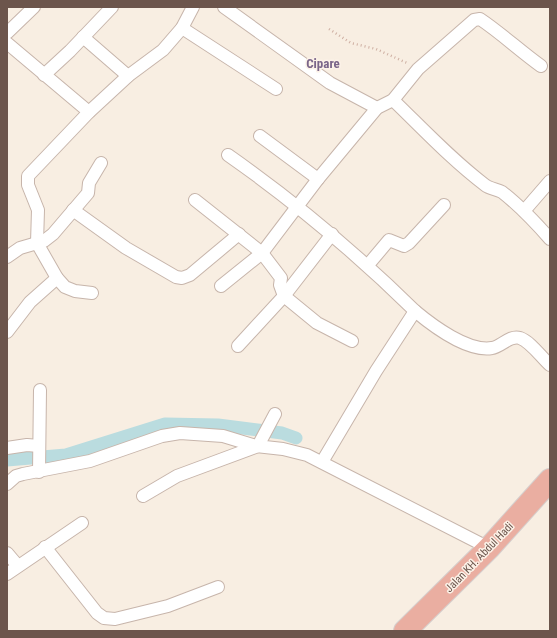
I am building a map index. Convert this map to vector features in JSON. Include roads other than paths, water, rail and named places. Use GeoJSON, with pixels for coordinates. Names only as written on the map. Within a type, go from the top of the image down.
{"type":"FeatureCollection","features":[{"type":"Feature","properties":{"kind":"highway","name":"Jalan KH. Abdul Hadi"},"geometry":{"type":"LineString","coordinates":[[405,631],[489,548],[550,480]]}},
{"type":"Feature","properties":{"kind":"street"},"geometry":{"type":"LineString","coordinates":[[7,33],[34,7]]}},
{"type":"Feature","properties":{"kind":"street"},"geometry":{"type":"LineString","coordinates":[[44,75],[112,7]]}},
{"type":"Feature","properties":{"kind":"street"},"geometry":{"type":"LineString","coordinates":[[92,293],[75,291],[65,287],[57,278],[38,243],[38,210],[28,185],[28,176],[89,112],[128,76],[163,50],[182,28],[193,7]]}},
{"type":"Feature","properties":{"kind":"street"},"geometry":{"type":"LineString","coordinates":[[224,7],[330,83],[377,108]]}},
{"type":"Feature","properties":{"kind":"street"},"geometry":{"type":"LineString","coordinates":[[221,286],[262,254],[318,179],[377,108],[393,100],[418,69],[474,20],[480,19],[541,66]]}},
{"type":"Feature","properties":{"kind":"street"},"geometry":{"type":"LineString","coordinates":[[182,28],[276,89]]}},
{"type":"Feature","properties":{"kind":"street"},"geometry":{"type":"LineString","coordinates":[[83,37],[128,76]]}},
{"type":"Feature","properties":{"kind":"street"},"geometry":{"type":"LineString","coordinates":[[7,43],[89,112]]}},
{"type":"Feature","properties":{"kind":"street"},"geometry":{"type":"LineString","coordinates":[[393,100],[444,150],[473,175],[486,186],[500,191],[524,211],[550,239]]}},
{"type":"Feature","properties":{"kind":"street"},"geometry":{"type":"LineString","coordinates":[[260,136],[318,179]]}},
{"type":"Feature","properties":{"kind":"street"},"geometry":{"type":"LineString","coordinates":[[228,155],[267,182],[332,234],[368,265],[415,312],[443,331],[478,348],[494,348],[514,338],[522,339],[550,365]]}},
{"type":"Feature","properties":{"kind":"street"},"geometry":{"type":"LineString","coordinates":[[7,257],[20,248],[44,241],[53,234],[88,193],[89,183],[101,163]]}},
{"type":"Feature","properties":{"kind":"street"},"geometry":{"type":"LineString","coordinates":[[524,211],[550,181]]}},
{"type":"Feature","properties":{"kind":"street"},"geometry":{"type":"LineString","coordinates":[[195,200],[262,254],[281,278],[280,286],[284,296],[317,323],[352,342]]}},
{"type":"Feature","properties":{"kind":"street"},"geometry":{"type":"LineString","coordinates":[[368,265],[389,240],[404,246],[409,243],[444,205]]}},
{"type":"Feature","properties":{"kind":"street"},"geometry":{"type":"LineString","coordinates":[[73,210],[126,248],[176,277],[182,278],[190,275],[239,234]]}},
{"type":"Feature","properties":{"kind":"street"},"geometry":{"type":"LineString","coordinates":[[238,346],[284,296],[332,234]]}},
{"type":"Feature","properties":{"kind":"street"},"geometry":{"type":"LineString","coordinates":[[7,332],[30,302],[57,278]]}},
{"type":"Feature","properties":{"kind":"street"},"geometry":{"type":"LineString","coordinates":[[322,462],[376,371],[415,312]]}},
{"type":"Feature","properties":{"kind":"street"},"geometry":{"type":"LineString","coordinates":[[39,471],[40,390]]}},
{"type":"Feature","properties":{"kind":"street"},"geometry":{"type":"LineString","coordinates":[[143,496],[177,476],[257,445],[275,414]]}},
{"type":"Feature","properties":{"kind":"street"},"geometry":{"type":"LineString","coordinates":[[7,484],[16,476],[90,461],[162,436],[180,433],[223,436],[257,445],[307,455],[489,548]]}},
{"type":"Feature","properties":{"kind":"street"},"geometry":{"type":"LineString","coordinates":[[7,448],[27,445],[39,449]]}},
{"type":"Feature","properties":{"kind":"street"},"geometry":{"type":"LineString","coordinates":[[7,574],[82,523]]}},
{"type":"Feature","properties":{"kind":"street"},"geometry":{"type":"LineString","coordinates":[[45,547],[97,613],[104,618],[115,619],[168,606],[218,587]]}},
{"type":"Feature","properties":{"kind":"street"},"geometry":{"type":"LineString","coordinates":[[7,553],[18,566]]}},
{"type":"Feature","properties":{"kind":"waterway"},"geometry":{"type":"LineString","coordinates":[[7,460],[66,455],[165,424],[218,425],[282,433],[296,438]]}},
{"type":"Feature","properties":{"kind":"district","name":"Cipare"},"geometry":{"type":"Point","coordinates":[323,63]}}]}
